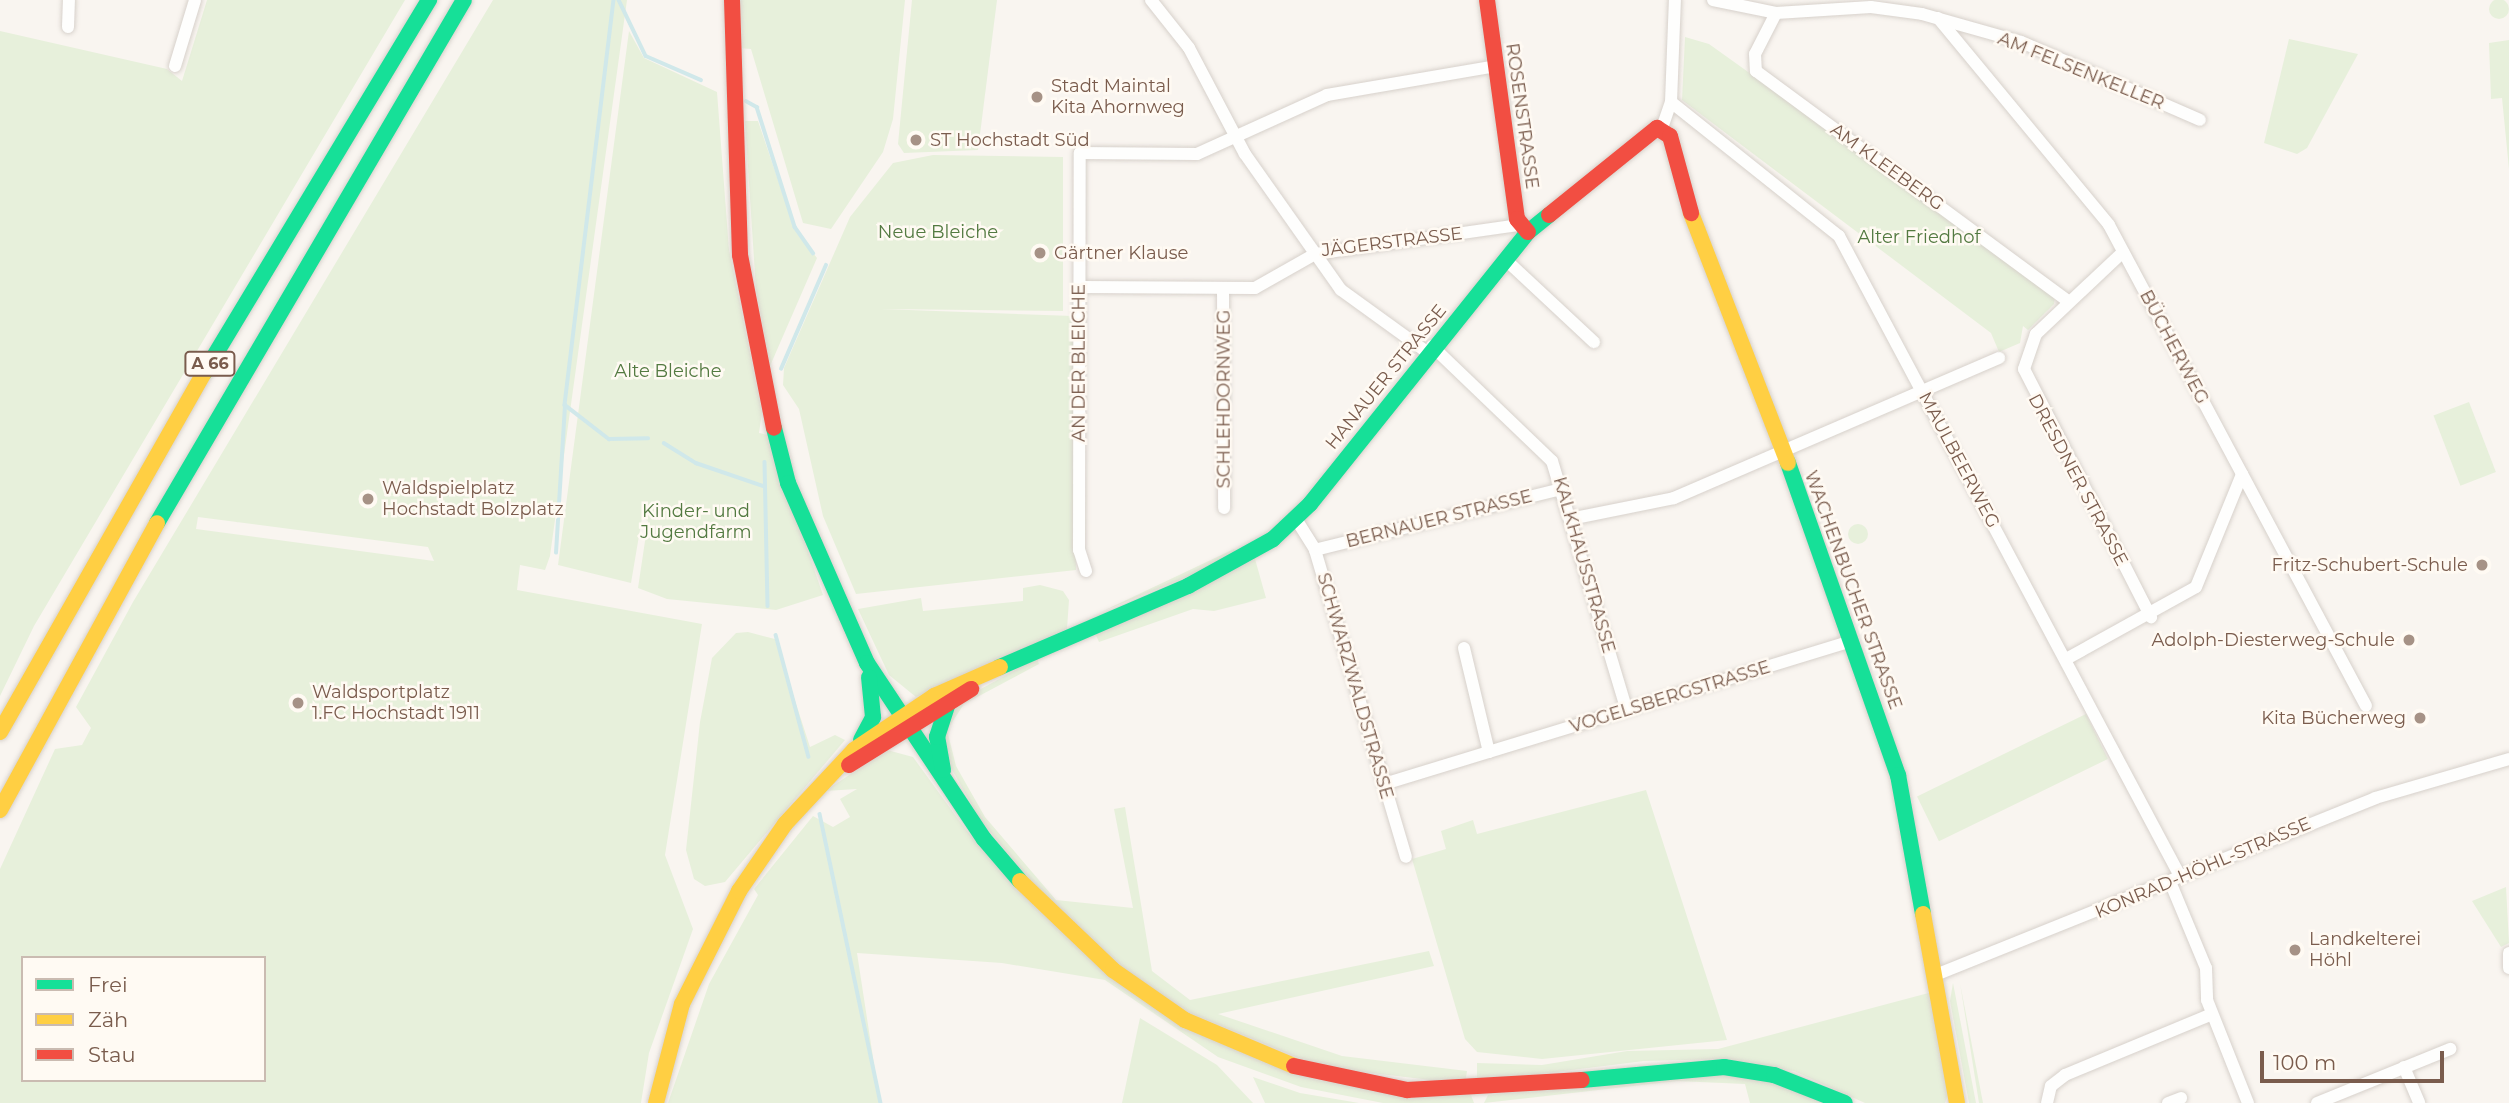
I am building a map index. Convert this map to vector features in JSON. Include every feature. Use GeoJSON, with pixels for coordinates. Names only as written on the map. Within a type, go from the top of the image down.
{"type":"FeatureCollection","features":[{"type":"Feature","properties":{"kind":"main road","name":"A 66"},"geometry":{"type":"LineString","coordinates":[[0,732],[145,470],[429,0]]}},
{"type":"Feature","properties":{"kind":"main road","name":"A 66"},"geometry":{"type":"LineString","coordinates":[[0,810],[97,623],[464,0]]}},
{"type":"Feature","properties":{"kind":"main road"},"geometry":{"type":"LineString","coordinates":[[732,0],[740,255],[758,367],[788,483],[867,663],[904,723],[1002,863],[1113,970],[1195,1025],[1285,1066],[1342,1081],[1431,1091],[1724,1067],[1781,1077],[1845,1103]]}},
{"type":"Feature","properties":{"kind":"main road","name":"ROSENSTRASSE"},"geometry":{"type":"LineString","coordinates":[[1486,0],[1524,228]]}},
{"type":"Feature","properties":{"kind":"main road","name":"HANAUER STRASSE"},"geometry":{"type":"LineString","coordinates":[[904,723],[996,671],[1188,586],[1256,551],[1296,519],[1430,349],[1507,261],[1524,228],[1644,135],[1662,128]]}},
{"type":"Feature","properties":{"kind":"main road","name":"WACHENBUCHER STRASSE"},"geometry":{"type":"LineString","coordinates":[[1662,128],[1702,251],[1782,450],[1906,803],[1957,1081],[1957,1103]]}},
{"type":"Feature","properties":{"kind":"main road"},"geometry":{"type":"LineString","coordinates":[[656,1103],[682,1004],[709,945],[771,843],[854,750],[873,717],[867,663]]}},
{"type":"Feature","properties":{"kind":"main road","name":"HANAUER STRASSE"},"geometry":{"type":"LineString","coordinates":[[904,723],[947,706],[996,671]]}},
{"type":"Feature","properties":{"kind":"main road"},"geometry":{"type":"LineString","coordinates":[[947,706],[936,748],[949,787]]}},
{"type":"Feature","properties":{"kind":"main road"},"geometry":{"type":"LineString","coordinates":[[854,750],[904,723]]}},
{"type":"Feature","properties":{"kind":"main road"},"geometry":{"type":"LineString","coordinates":[[831,777],[904,723]]}},
{"type":"Feature","properties":{"kind":"main road","name":"WACHENBUCHER STRASSE"},"geometry":{"type":"LineString","coordinates":[[1950,1103],[1957,1081]]}},
{"type":"Feature","properties":{"kind":"street"},"geometry":{"type":"LineString","coordinates":[[68,27],[69,0]]}},
{"type":"Feature","properties":{"kind":"street"},"geometry":{"type":"LineString","coordinates":[[175,66],[195,0]]}},
{"type":"Feature","properties":{"kind":"street"},"geometry":{"type":"LineString","coordinates":[[1662,128],[1671,102],[1675,0]]}},
{"type":"Feature","properties":{"kind":"street","name":"AM FELSENKELLER"},"geometry":{"type":"LineString","coordinates":[[1713,0],[1776,13],[1841,4],[1938,18],[2021,42],[2200,120]]}},
{"type":"Feature","properties":{"kind":"street","name":"JÄGERSTRASSE"},"geometry":{"type":"LineString","coordinates":[[1157,2],[1197,60],[1238,138],[1315,254],[1524,228]]}},
{"type":"Feature","properties":{"kind":"street","name":"AM KLEEBERG"},"geometry":{"type":"LineString","coordinates":[[1776,13],[1755,54],[1756,71],[2069,302]]}},
{"type":"Feature","properties":{"kind":"street","name":"BÜCHERWEG"},"geometry":{"type":"LineString","coordinates":[[1938,18],[2094,204],[2123,252],[2365,706]]}},
{"type":"Feature","properties":{"kind":"street"},"geometry":{"type":"LineString","coordinates":[[1238,138],[1340,92],[1496,66]]}},
{"type":"Feature","properties":{"kind":"street","name":"MAULBEERWEG"},"geometry":{"type":"LineString","coordinates":[[1671,102],[1832,226],[2068,658],[2175,879],[2206,968],[2212,1014],[2248,1103]]}},
{"type":"Feature","properties":{"kind":"street","name":"AN DER BLEICHE"},"geometry":{"type":"LineString","coordinates":[[1086,571],[1079,550],[1080,153],[1190,155],[1238,138]]}},
{"type":"Feature","properties":{"kind":"street","name":"DRESDNER STRASSE"},"geometry":{"type":"LineString","coordinates":[[2123,252],[2030,342],[2025,379],[2151,617]]}},
{"type":"Feature","properties":{"kind":"street"},"geometry":{"type":"LineString","coordinates":[[1080,286],[1223,289],[1265,285],[1315,254]]}},
{"type":"Feature","properties":{"kind":"street","name":"KALKHAUSSTRASSE"},"geometry":{"type":"LineString","coordinates":[[1315,254],[1355,306],[1430,349],[1547,454],[1562,489],[1626,707]]}},
{"type":"Feature","properties":{"kind":"street"},"geometry":{"type":"LineString","coordinates":[[1507,261],[1594,342]]}},
{"type":"Feature","properties":{"kind":"street","name":"SCHLEHDORNWEG"},"geometry":{"type":"LineString","coordinates":[[1223,289],[1224,508]]}},
{"type":"Feature","properties":{"kind":"street"},"geometry":{"type":"LineString","coordinates":[[1570,519],[1663,502],[1998,358]]}},
{"type":"Feature","properties":{"kind":"street"},"geometry":{"type":"LineString","coordinates":[[2068,658],[2180,601],[2204,577],[2242,474]]}},
{"type":"Feature","properties":{"kind":"street","name":"BERNAUER STRASSE"},"geometry":{"type":"LineString","coordinates":[[1315,550],[1562,489]]}},
{"type":"Feature","properties":{"kind":"street","name":"SCHWARZWALDSTRASSE"},"geometry":{"type":"LineString","coordinates":[[1296,519],[1315,550],[1406,857]]}},
{"type":"Feature","properties":{"kind":"street","name":"VOGELSBERGSTRASSE"},"geometry":{"type":"LineString","coordinates":[[1384,784],[1626,707],[1851,641]]}},
{"type":"Feature","properties":{"kind":"street"},"geometry":{"type":"LineString","coordinates":[[1464,648],[1489,752]]}},
{"type":"Feature","properties":{"kind":"street","name":"KONRAD-HÖHL-STRASSE"},"geometry":{"type":"LineString","coordinates":[[1938,974],[2418,782],[2462,778],[2509,759]]}},
{"type":"Feature","properties":{"kind":"street"},"geometry":{"type":"LineString","coordinates":[[2509,953],[2509,968]]}},
{"type":"Feature","properties":{"kind":"street"},"geometry":{"type":"LineString","coordinates":[[2047,1103],[2051,1086],[2065,1074],[2212,1014]]}},
{"type":"Feature","properties":{"kind":"street"},"geometry":{"type":"LineString","coordinates":[[2321,1102],[2450,1049]]}},
{"type":"Feature","properties":{"kind":"street"},"geometry":{"type":"LineString","coordinates":[[2404,1067],[2419,1103]]}},
{"type":"Feature","properties":{"kind":"green space"},"geometry":{"type":"Polygon","coordinates":[[[2495,-1],[2503,-1],[2509,9],[2503,19],[2495,19],[2489,13],[2489,5],[2495,-1]]]}},
{"type":"Feature","properties":{"kind":"green space"},"geometry":{"type":"Polygon","coordinates":[[[207,0],[405,0],[34,626],[0,696],[0,31],[167,69],[182,81],[207,0]]]}},
{"type":"Feature","properties":{"kind":"green space"},"geometry":{"type":"Polygon","coordinates":[[[493,0],[627,0],[550,556],[545,570],[520,565],[517,590],[702,624],[665,855],[693,929],[649,1053],[641,1103],[0,1103],[0,869],[55,749],[82,745],[91,728],[76,707],[133,602],[493,0]],[[198,517],[196,529],[434,561],[428,547],[198,517]]]}},
{"type":"Feature","properties":{"kind":"green space"},"geometry":{"type":"Polygon","coordinates":[[[740,0],[905,0],[893,119],[883,152],[831,229],[803,223],[751,49],[739,48],[740,0]]]}},
{"type":"Feature","properties":{"kind":"green space"},"geometry":{"type":"Polygon","coordinates":[[[912,0],[997,0],[978,150],[904,153],[898,144],[912,0]]]}},
{"type":"Feature","properties":{"kind":"green space","name":"Alte Bleiche"},"geometry":{"type":"Polygon","coordinates":[[[629,31],[644,58],[717,92],[729,250],[762,412],[759,433],[768,435],[823,595],[776,610],[667,599],[638,588],[648,521],[642,518],[631,583],[558,565],[629,31]]]}},
{"type":"Feature","properties":{"kind":"green space","name":"Alter Friedhof"},"geometry":{"type":"Polygon","coordinates":[[[1685,37],[1709,44],[1934,205],[2055,295],[2054,304],[2028,330],[2023,326],[2020,343],[1999,352],[1991,333],[1682,100],[1685,37]]]}},
{"type":"Feature","properties":{"kind":"green space"},"geometry":{"type":"Polygon","coordinates":[[[2289,39],[2358,54],[2307,148],[2297,154],[2264,143],[2289,39]]]}},
{"type":"Feature","properties":{"kind":"green space"},"geometry":{"type":"Polygon","coordinates":[[[2509,40],[2509,169],[2502,98],[2491,99],[2489,43],[2509,40]]]}},
{"type":"Feature","properties":{"kind":"green space","name":"Alte Bleiche"},"geometry":{"type":"Polygon","coordinates":[[[745,121],[758,121],[795,230],[817,258],[770,366],[756,290],[745,121]]]}},
{"type":"Feature","properties":{"kind":"green space","name":"Neue Bleiche"},"geometry":{"type":"Polygon","coordinates":[[[933,155],[1063,157],[1063,311],[881,309],[1073,316],[1076,570],[856,594],[823,516],[799,409],[783,385],[784,368],[850,217],[893,163],[933,155]]]}},
{"type":"Feature","properties":{"kind":"green space"},"geometry":{"type":"Polygon","coordinates":[[[2469,402],[2496,472],[2460,486],[2434,416],[2469,402]]]}},
{"type":"Feature","properties":{"kind":"green space"},"geometry":{"type":"Polygon","coordinates":[[[1858,524],[1865,527],[1868,534],[1865,541],[1858,544],[1851,541],[1848,534],[1851,527],[1858,524]]]}},
{"type":"Feature","properties":{"kind":"green space"},"geometry":{"type":"Polygon","coordinates":[[[1234,549],[1237,553],[1206,569],[1101,612],[1234,549]]]}},
{"type":"Feature","properties":{"kind":"green space"},"geometry":{"type":"Polygon","coordinates":[[[1255,559],[1266,598],[1214,611],[1193,609],[1099,642],[1095,633],[1255,559]]]}},
{"type":"Feature","properties":{"kind":"green space"},"geometry":{"type":"Polygon","coordinates":[[[1040,585],[1063,591],[1069,600],[1067,629],[916,697],[889,675],[858,609],[921,598],[923,611],[1023,601],[1023,588],[1040,585]]]}},
{"type":"Feature","properties":{"kind":"green space"},"geometry":{"type":"Polygon","coordinates":[[[748,632],[775,639],[810,747],[835,735],[845,740],[725,882],[705,886],[694,879],[686,850],[700,722],[712,658],[736,633],[748,632]]]}},
{"type":"Feature","properties":{"kind":"green space"},"geometry":{"type":"Polygon","coordinates":[[[1037,658],[1039,664],[964,704],[947,730],[956,766],[985,817],[1056,900],[1133,908],[1114,809],[1125,807],[1152,971],[1190,1000],[1429,951],[1434,966],[1218,1014],[1342,1056],[1467,1071],[1465,1084],[1320,1067],[1190,1013],[1134,977],[1047,901],[980,819],[951,768],[942,730],[961,700],[1037,658]]]}},
{"type":"Feature","properties":{"kind":"green space"},"geometry":{"type":"Polygon","coordinates":[[[2086,714],[2108,759],[1939,841],[1917,796],[2086,714]]]}},
{"type":"Feature","properties":{"kind":"green space"},"geometry":{"type":"Polygon","coordinates":[[[887,750],[913,757],[966,830],[1040,911],[1239,1051],[1317,1080],[1471,1095],[1474,1103],[1383,1103],[1301,1087],[1218,1057],[1105,980],[1002,963],[857,953],[880,1103],[668,1103],[709,984],[758,895],[754,889],[813,816],[833,827],[850,817],[840,799],[857,789],[825,791],[887,750]]]}},
{"type":"Feature","properties":{"kind":"green space"},"geometry":{"type":"Polygon","coordinates":[[[1646,790],[1727,1040],[1542,1059],[1477,1052],[1465,1039],[1412,859],[1446,849],[1441,831],[1473,820],[1477,834],[1646,790]]]}},
{"type":"Feature","properties":{"kind":"green space"},"geometry":{"type":"Polygon","coordinates":[[[2506,887],[2509,943],[2501,947],[2472,901],[2506,887]]]}},
{"type":"Feature","properties":{"kind":"green space"},"geometry":{"type":"Polygon","coordinates":[[[1953,983],[1976,1103],[1969,1103],[1950,1001],[1953,983]]]}},
{"type":"Feature","properties":{"kind":"green space"},"geometry":{"type":"Polygon","coordinates":[[[1960,983],[1983,1103],[1979,1103],[1960,983]]]}},
{"type":"Feature","properties":{"kind":"green space"},"geometry":{"type":"Polygon","coordinates":[[[1936,991],[1952,1080],[1945,1103],[1865,1103],[1794,1071],[1727,1059],[1644,1061],[1477,1082],[1477,1063],[1542,1065],[1627,1051],[1718,1049],[1936,991]]]}},
{"type":"Feature","properties":{"kind":"green space"},"geometry":{"type":"Polygon","coordinates":[[[1140,1018],[1217,1065],[1253,1103],[1122,1103],[1140,1018]]]}},
{"type":"Feature","properties":{"kind":"green space"},"geometry":{"type":"Polygon","coordinates":[[[1677,1072],[1756,1076],[1833,1103],[1750,1103],[1745,1084],[1677,1081],[1484,1103],[1488,1095],[1677,1072]]]}},
{"type":"Feature","properties":{"kind":"green space"},"geometry":{"type":"Polygon","coordinates":[[[1253,1077],[1300,1093],[1359,1103],[1265,1103],[1253,1077]]]}},
{"type":"Feature","properties":{"kind":"waterway"},"geometry":{"type":"LineString","coordinates":[[614,0],[565,405],[609,439],[648,438]]}},
{"type":"Feature","properties":{"kind":"waterway"},"geometry":{"type":"LineString","coordinates":[[619,0],[646,56],[701,80]]}},
{"type":"Feature","properties":{"kind":"waterway"},"geometry":{"type":"LineString","coordinates":[[746,101],[757,107],[795,227],[813,253]]}},
{"type":"Feature","properties":{"kind":"waterway"},"geometry":{"type":"LineString","coordinates":[[781,369],[826,265]]}},
{"type":"Feature","properties":{"kind":"waterway"},"geometry":{"type":"LineString","coordinates":[[556,553],[565,405]]}},
{"type":"Feature","properties":{"kind":"waterway"},"geometry":{"type":"LineString","coordinates":[[664,443],[696,463],[763,486]]}},
{"type":"Feature","properties":{"kind":"waterway"},"geometry":{"type":"LineString","coordinates":[[765,462],[768,606]]}},
{"type":"Feature","properties":{"kind":"waterway"},"geometry":{"type":"LineString","coordinates":[[776,635],[809,757]]}},
{"type":"Feature","properties":{"kind":"waterway"},"geometry":{"type":"LineString","coordinates":[[820,814],[881,1103]]}},
{"type":"Feature","properties":{"kind":"traffic: fast"},"geometry":{"type":"LineString","coordinates":[[204,373],[429,0]]}},
{"type":"Feature","properties":{"kind":"traffic: fast"},"geometry":{"type":"LineString","coordinates":[[157,523],[464,0]]}},
{"type":"Feature","properties":{"kind":"traffic: fast"},"geometry":{"type":"LineString","coordinates":[[1000,667],[1188,586],[1273,539],[1310,504],[1528,232],[1549,215]]}},
{"type":"Feature","properties":{"kind":"traffic: fast"},"geometry":{"type":"LineString","coordinates":[[774,428],[788,483],[867,663],[984,839],[1020,881]]}},
{"type":"Feature","properties":{"kind":"traffic: fast"},"geometry":{"type":"LineString","coordinates":[[1788,463],[1898,775],[1923,914]]}},
{"type":"Feature","properties":{"kind":"traffic: fast"},"geometry":{"type":"LineString","coordinates":[[861,740],[873,717],[869,677]]}},
{"type":"Feature","properties":{"kind":"traffic: fast"},"geometry":{"type":"LineString","coordinates":[[943,770],[937,737],[947,706]]}},
{"type":"Feature","properties":{"kind":"traffic: fast"},"geometry":{"type":"LineString","coordinates":[[1582,1080],[1724,1067],[1774,1075],[1845,1103]]}},
{"type":"Feature","properties":{"kind":"traffic: slow"},"geometry":{"type":"LineString","coordinates":[[1691,213],[1788,463]]}},
{"type":"Feature","properties":{"kind":"traffic: slow"},"geometry":{"type":"LineString","coordinates":[[0,732],[204,373]]}},
{"type":"Feature","properties":{"kind":"traffic: slow"},"geometry":{"type":"LineString","coordinates":[[0,810],[157,523]]}},
{"type":"Feature","properties":{"kind":"traffic: slow"},"geometry":{"type":"LineString","coordinates":[[656,1103],[682,1004],[739,891],[785,824],[854,750],[934,696],[1000,667]]}},
{"type":"Feature","properties":{"kind":"traffic: slow"},"geometry":{"type":"LineString","coordinates":[[1020,881],[1113,970],[1185,1020],[1294,1066]]}},
{"type":"Feature","properties":{"kind":"traffic: slow"},"geometry":{"type":"LineString","coordinates":[[1923,914],[1957,1103]]}},
{"type":"Feature","properties":{"kind":"traffic: jam"},"geometry":{"type":"LineString","coordinates":[[732,0],[740,255],[774,428]]}},
{"type":"Feature","properties":{"kind":"traffic: jam"},"geometry":{"type":"LineString","coordinates":[[1487,0],[1517,219],[1528,232]]}},
{"type":"Feature","properties":{"kind":"traffic: jam"},"geometry":{"type":"LineString","coordinates":[[1549,215],[1657,128],[1670,136],[1691,213]]}},
{"type":"Feature","properties":{"kind":"traffic: jam"},"geometry":{"type":"LineString","coordinates":[[849,765],[971,689]]}},
{"type":"Feature","properties":{"kind":"traffic: jam"},"geometry":{"type":"LineString","coordinates":[[1294,1066],[1407,1090],[1582,1080]]}},
{"type":"Feature","properties":{"kind":"place","name":"Stadt Maintal Kita Ahornweg"},"geometry":{"type":"Point","coordinates":[1037,97]}},
{"type":"Feature","properties":{"kind":"place","name":"ST Hochstadt Süd"},"geometry":{"type":"Point","coordinates":[916,140]}},
{"type":"Feature","properties":{"kind":"place","name":"Gärtner Klause"},"geometry":{"type":"Point","coordinates":[1040,253]}},
{"type":"Feature","properties":{"kind":"place","name":"Waldspielplatz Hochstadt Bolzplatz"},"geometry":{"type":"Point","coordinates":[368,499]}},
{"type":"Feature","properties":{"kind":"place","name":"Fritz-Schubert-Schule"},"geometry":{"type":"Point","coordinates":[2482,565]}},
{"type":"Feature","properties":{"kind":"place","name":"Adolph-Diesterweg-Schule"},"geometry":{"type":"Point","coordinates":[2409,640]}},
{"type":"Feature","properties":{"kind":"place","name":"Waldsportplatz 1.FC Hochstadt 1911"},"geometry":{"type":"Point","coordinates":[298,703]}},
{"type":"Feature","properties":{"kind":"place","name":"Kita Bücherweg"},"geometry":{"type":"Point","coordinates":[2420,718]}},
{"type":"Feature","properties":{"kind":"place","name":"Landkelterei Höhl"},"geometry":{"type":"Point","coordinates":[2295,950]}},
{"type":"Feature","properties":{"kind":"park label","name":"Kinder- und Jugendfarm"},"geometry":{"type":"Point","coordinates":[696,522]}}]}
